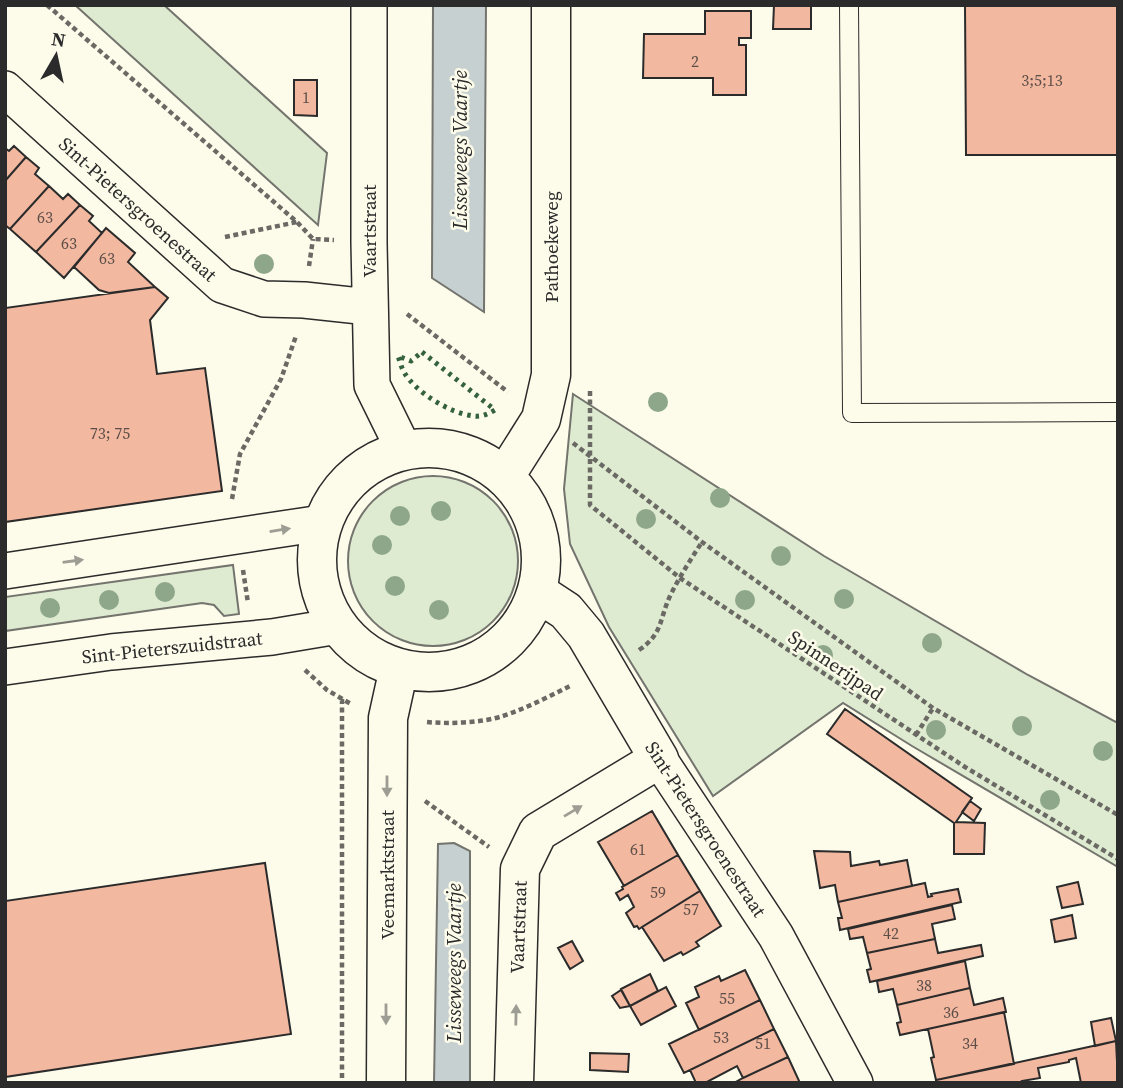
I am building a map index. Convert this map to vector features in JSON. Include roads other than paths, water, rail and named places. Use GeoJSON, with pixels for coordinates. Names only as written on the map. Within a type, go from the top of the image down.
{"type":"FeatureCollection","features":[{"type":"Feature","properties":{"kind":"main road","name":"Pathoekeweg"},"geometry":{"type":"LineString","coordinates":[[505,477],[541,419],[551,375],[551,5]]}},
{"type":"Feature","properties":{"kind":"main road"},"geometry":{"type":"LineString","coordinates":[[440,448],[475,457],[505,477],[525,501],[538,529],[542,561],[537,592],[522,623],[498,648],[467,666],[433,672],[399,668],[365,652],[338,626],[321,594],[316,559],[322,523],[342,488],[372,463],[404,450],[440,448]]}},
{"type":"Feature","properties":{"kind":"main road","name":"Sint-Pietersgroenestraat"},"geometry":{"type":"LineString","coordinates":[[537,592],[566,611],[586,635],[659,759]]}},
{"type":"Feature","properties":{"kind":"main road","name":"Veemarktstraat"},"geometry":{"type":"LineString","coordinates":[[386,1083],[388,718],[399,668]]}},
{"type":"Feature","properties":{"kind":"main road","name":"Vaartstraat"},"geometry":{"type":"LineString","coordinates":[[514,1083],[520,869],[538,832],[659,759]]}},
{"type":"Feature","properties":{"kind":"street","name":"Vaartstraat"},"geometry":{"type":"LineString","coordinates":[[369,5],[384,307],[372,385],[404,450]]}},
{"type":"Feature","properties":{"kind":"street","name":"Sint-Pietersgroenestraat"},"geometry":{"type":"LineString","coordinates":[[5,89],[222,285],[264,299],[384,307]]}},
{"type":"Feature","properties":{"kind":"street"},"geometry":{"type":"LineString","coordinates":[[5,570],[322,523]]}},
{"type":"Feature","properties":{"kind":"street","name":"Sint-Pieterszuidstraat"},"geometry":{"type":"LineString","coordinates":[[5,667],[111,652],[272,637],[338,626]]}},
{"type":"Feature","properties":{"kind":"street","name":"Sint-Pietersgroenestraat"},"geometry":{"type":"LineString","coordinates":[[659,759],[776,936],[855,1083]]}},
{"type":"Feature","properties":{"kind":"lane"},"geometry":{"type":"LineString","coordinates":[[849,5],[852,413],[1118,412]]}},
{"type":"Feature","properties":{"kind":"water","name":"Lisseweegs Vaartje"},"geometry":{"type":"Polygon","coordinates":[[[433,5],[486,5],[484,312],[432,278],[433,5]]]}},
{"type":"Feature","properties":{"kind":"water","name":"Lisseweegs Vaartje"},"geometry":{"type":"Polygon","coordinates":[[[454,843],[470,851],[470,1083],[434,1083],[438,844],[454,843]]]}}]}
